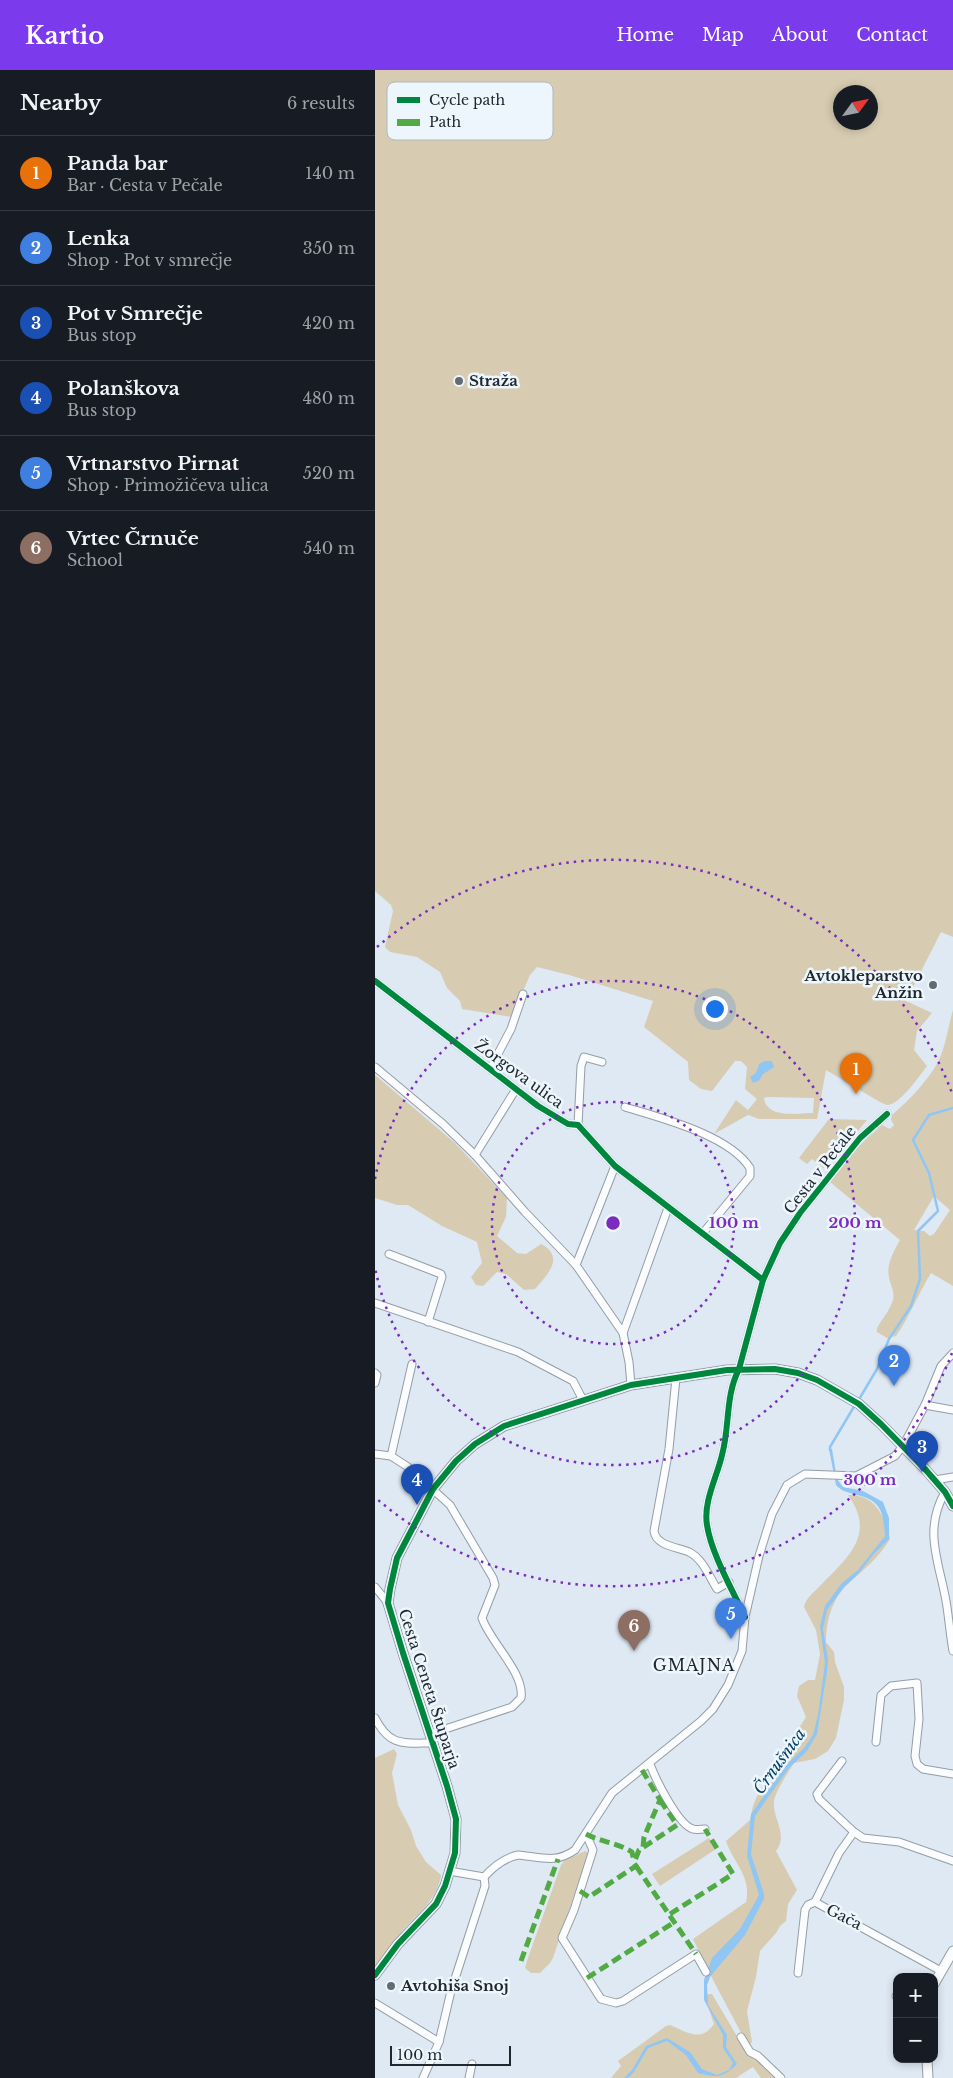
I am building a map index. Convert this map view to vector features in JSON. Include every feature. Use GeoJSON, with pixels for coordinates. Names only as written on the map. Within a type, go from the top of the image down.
{"type":"FeatureCollection","features":[{"type":"Feature","properties":{"kind":"street","name":"Žorgova ulica"},"geometry":{"type":"LineString","coordinates":[[375,981],[490,1070],[553,1115],[568,1124],[578,1125],[615,1166],[763,1280]]}},
{"type":"Feature","properties":{"kind":"street"},"geometry":{"type":"LineString","coordinates":[[490,1070],[511,1029],[523,994]]}},
{"type":"Feature","properties":{"kind":"street","name":"Žorgova ulica"},"geometry":{"type":"LineString","coordinates":[[578,1125],[581,1066],[584,1057],[602,1062]]}},
{"type":"Feature","properties":{"kind":"street"},"geometry":{"type":"LineString","coordinates":[[375,1067],[436,1118],[475,1155],[576,1266],[623,1333],[629,1362],[631,1385]]}},
{"type":"Feature","properties":{"kind":"street","name":"Žorgova ulica"},"geometry":{"type":"LineString","coordinates":[[475,1155],[517,1089]]}},
{"type":"Feature","properties":{"kind":"street"},"geometry":{"type":"LineString","coordinates":[[625,1107],[663,1118],[707,1135],[723,1144],[750,1168],[750,1176],[703,1232]]}},
{"type":"Feature","properties":{"kind":"street","name":"Cesta v Pečale"},"geometry":{"type":"LineString","coordinates":[[745,1617],[706,1524],[707,1508],[723,1452],[727,1409],[733,1380],[739,1369],[763,1280],[780,1243],[800,1213],[859,1138],[887,1114]]}},
{"type":"Feature","properties":{"kind":"street"},"geometry":{"type":"LineString","coordinates":[[576,1266],[615,1166]]}},
{"type":"Feature","properties":{"kind":"street"},"geometry":{"type":"LineString","coordinates":[[623,1333],[668,1208]]}},
{"type":"Feature","properties":{"kind":"street"},"geometry":{"type":"LineString","coordinates":[[389,1254],[441,1274],[442,1277],[428,1322]]}},
{"type":"Feature","properties":{"kind":"street"},"geometry":{"type":"LineString","coordinates":[[375,1302],[518,1352],[542,1363],[573,1381],[583,1400]]}},
{"type":"Feature","properties":{"kind":"street"},"geometry":{"type":"LineString","coordinates":[[484,1877],[511,1856],[558,1859],[567,1856],[575,1850],[612,1793],[679,1741],[713,1709],[728,1685],[742,1651],[745,1617],[759,1556],[772,1514],[787,1485],[805,1474],[835,1476],[862,1474],[888,1461],[903,1446],[925,1405],[935,1376],[953,1353]]}},
{"type":"Feature","properties":{"kind":"street"},"geometry":{"type":"LineString","coordinates":[[391,1456],[412,1364]]}},
{"type":"Feature","properties":{"kind":"street","name":"Cesta Ceneta Štuparja"},"geometry":{"type":"LineString","coordinates":[[375,1975],[398,1944],[436,1904],[455,1853],[456,1819],[388,1603],[397,1558],[433,1489],[455,1461],[475,1444],[494,1432],[517,1422],[631,1385],[739,1369],[775,1369],[798,1373],[829,1386],[856,1402],[903,1446],[935,1480],[953,1506]]}},
{"type":"Feature","properties":{"kind":"street"},"geometry":{"type":"LineString","coordinates":[[375,1373],[377,1375],[375,1383]]}},
{"type":"Feature","properties":{"kind":"street"},"geometry":{"type":"LineString","coordinates":[[676,1378],[669,1449],[654,1531],[655,1536],[660,1542],[699,1558],[717,1589],[729,1582]]}},
{"type":"Feature","properties":{"kind":"street"},"geometry":{"type":"LineString","coordinates":[[925,1405],[953,1410]]}},
{"type":"Feature","properties":{"kind":"street"},"geometry":{"type":"LineString","coordinates":[[375,1454],[391,1456],[408,1467],[450,1505],[493,1578],[495,1585],[482,1618],[488,1632],[521,1685],[522,1691],[518,1703],[512,1707],[431,1738],[408,1743],[394,1740],[385,1735],[375,1718]]}},
{"type":"Feature","properties":{"kind":"street"},"geometry":{"type":"LineString","coordinates":[[935,1480],[953,1476]]}},
{"type":"Feature","properties":{"kind":"street"},"geometry":{"type":"LineString","coordinates":[[945,1492],[937,1506],[933,1530],[936,1557],[950,1603],[953,1651]]}},
{"type":"Feature","properties":{"kind":"street"},"geometry":{"type":"LineString","coordinates":[[375,1587],[388,1603]]}},
{"type":"Feature","properties":{"kind":"street"},"geometry":{"type":"LineString","coordinates":[[876,1742],[881,1695],[891,1686],[917,1683],[919,1719],[915,1756],[917,1764],[923,1769],[953,1774]]}},
{"type":"Feature","properties":{"kind":"street"},"geometry":{"type":"LineString","coordinates":[[842,1761],[817,1794],[819,1799],[853,1832],[863,1838],[899,1842],[953,1861]]}},
{"type":"Feature","properties":{"kind":"street"},"geometry":{"type":"LineString","coordinates":[[650,1764],[654,1775],[682,1821],[692,1829],[705,1828]]}},
{"type":"Feature","properties":{"kind":"street"},"geometry":{"type":"LineString","coordinates":[[815,1902],[839,1853],[853,1832]]}},
{"type":"Feature","properties":{"kind":"street"},"geometry":{"type":"LineString","coordinates":[[586,1834],[593,1850],[576,1904],[562,1938],[601,1999],[616,2003],[623,2001],[696,1954],[706,1972]]}},
{"type":"Feature","properties":{"kind":"street"},"geometry":{"type":"LineString","coordinates":[[449,1871],[484,1877]]}},
{"type":"Feature","properties":{"kind":"street"},"geometry":{"type":"LineString","coordinates":[[423,2078],[439,2042],[451,1991],[485,1886],[484,1877]]}},
{"type":"Feature","properties":{"kind":"street","name":"Gača"},"geometry":{"type":"LineString","coordinates":[[798,1973],[805,1910],[808,1905],[815,1902],[941,1971]]}},
{"type":"Feature","properties":{"kind":"street"},"geometry":{"type":"LineString","coordinates":[[938,1977],[953,1951]]}},
{"type":"Feature","properties":{"kind":"street"},"geometry":{"type":"LineString","coordinates":[[375,2003],[439,2042]]}},
{"type":"Feature","properties":{"kind":"street"},"geometry":{"type":"LineString","coordinates":[[741,2037],[750,2052],[758,2056],[781,2078]]}},
{"type":"Feature","properties":{"kind":"street"},"geometry":{"type":"LineString","coordinates":[[927,2063],[928,2078]]}},
{"type":"Feature","properties":{"kind":"street"},"geometry":{"type":"LineString","coordinates":[[469,2078],[471,2064]]}},
{"type":"Feature","properties":{"kind":"shaded area"},"geometry":{"type":"Polygon","coordinates":[[[375,70],[953,70],[953,937],[941,932],[906,1001],[932,1013],[917,1031],[914,1050],[927,1066],[904,1095],[892,1104],[887,1105],[826,1070],[817,1119],[759,1119],[748,1115],[714,1134],[736,1100],[748,1110],[757,1099],[745,1089],[747,1067],[741,1061],[735,1061],[712,1091],[701,1089],[689,1080],[688,1062],[644,1027],[653,1001],[537,967],[530,975],[512,1017],[462,1009],[460,1001],[447,988],[440,972],[417,957],[390,952],[385,947],[393,911],[391,905],[375,891],[375,70]],[[764,1098],[766,1105],[777,1112],[791,1114],[813,1113],[814,1098],[764,1098]]]}},
{"type":"Feature","properties":{"kind":"shaded area"},"geometry":{"type":"Polygon","coordinates":[[[953,1010],[953,1286],[931,1273],[896,1336],[887,1338],[877,1332],[877,1328],[893,1300],[888,1272],[891,1258],[900,1240],[830,1182],[857,1148],[882,1125],[890,1129],[894,1125],[891,1120],[892,1115],[929,1077],[941,1056],[953,1010]],[[934,1196],[914,1230],[924,1231],[930,1236],[934,1234],[950,1210],[934,1196]]]}},
{"type":"Feature","properties":{"kind":"shaded area"},"geometry":{"type":"Polygon","coordinates":[[[375,1075],[455,1143],[507,1198],[506,1217],[497,1236],[517,1253],[526,1254],[541,1244],[548,1249],[552,1255],[552,1266],[545,1278],[535,1289],[524,1290],[506,1274],[497,1272],[483,1286],[476,1285],[471,1277],[482,1263],[477,1242],[442,1226],[408,1205],[397,1205],[375,1198],[375,1075]]]}},
{"type":"Feature","properties":{"kind":"shaded area"},"geometry":{"type":"Polygon","coordinates":[[[829,1119],[867,1120],[826,1170],[812,1159],[807,1164],[799,1158],[829,1119]]]}},
{"type":"Feature","properties":{"kind":"shaded area"},"geometry":{"type":"Polygon","coordinates":[[[848,1495],[865,1498],[872,1502],[882,1515],[890,1539],[876,1558],[837,1597],[831,1611],[826,1642],[834,1652],[835,1662],[844,1687],[844,1700],[836,1738],[828,1751],[815,1759],[794,1763],[775,1797],[775,1814],[781,1832],[780,1845],[776,1851],[797,1890],[788,1904],[786,1921],[760,1951],[756,1977],[747,2011],[752,2042],[748,2046],[693,1939],[746,1902],[747,1893],[744,1877],[726,1841],[750,1820],[759,1791],[765,1784],[773,1781],[781,1756],[806,1717],[797,1696],[799,1686],[808,1680],[815,1680],[820,1654],[816,1630],[804,1607],[810,1596],[840,1566],[855,1545],[859,1534],[860,1522],[856,1509],[848,1495]]]}},
{"type":"Feature","properties":{"kind":"shaded area"},"geometry":{"type":"Polygon","coordinates":[[[394,1749],[397,1754],[392,1773],[398,1805],[411,1830],[416,1846],[426,1862],[441,1875],[432,1898],[404,1929],[375,1966],[375,1758],[394,1749]]]}},
{"type":"Feature","properties":{"kind":"shaded area"},"geometry":{"type":"Polygon","coordinates":[[[709,1838],[716,1849],[660,1886],[652,1874],[709,1838]]]}},
{"type":"Feature","properties":{"kind":"shaded area"},"geometry":{"type":"Polygon","coordinates":[[[585,1851],[588,1853],[553,1958],[540,1973],[531,1973],[525,1968],[561,1865],[564,1861],[585,1851]]]}},
{"type":"Feature","properties":{"kind":"shaded area"},"geometry":{"type":"Polygon","coordinates":[[[712,1994],[747,2053],[762,2064],[774,2078],[761,2078],[753,2067],[736,2078],[611,2078],[621,2066],[618,2061],[666,2026],[670,2025],[688,2033],[699,2035],[709,2030],[714,2024],[705,1998],[712,1994]]]}},
{"type":"Feature","properties":{"kind":"water"},"geometry":{"type":"Polygon","coordinates":[[[765,1061],[772,1061],[774,1067],[762,1075],[760,1080],[753,1083],[750,1077],[756,1073],[759,1064],[765,1061]]]}},
{"type":"Feature","properties":{"kind":"water","name":"Črnušnica"},"geometry":{"type":"Polygon","coordinates":[[[829,1449],[832,1449],[837,1479],[843,1487],[863,1491],[883,1502],[889,1518],[889,1539],[844,1587],[827,1610],[823,1629],[828,1659],[827,1672],[817,1734],[807,1751],[789,1768],[755,1816],[751,1854],[764,1899],[745,1935],[710,1977],[707,1985],[708,2005],[727,2035],[726,2047],[737,2064],[728,2072],[719,2076],[698,2073],[686,2055],[667,2041],[648,2048],[634,2072],[628,2078],[624,2078],[632,2070],[646,2046],[667,2038],[690,2052],[702,2069],[717,2075],[729,2070],[733,2063],[723,2048],[723,2035],[704,2000],[704,1980],[712,1958],[740,1929],[759,1895],[747,1856],[751,1814],[788,1763],[804,1748],[813,1735],[818,1715],[825,1663],[820,1626],[825,1606],[841,1584],[858,1570],[885,1536],[882,1514],[876,1504],[843,1490],[836,1485],[829,1449]]]}},
{"type":"Feature","properties":{"kind":"waterway","name":"Črnušnica"},"geometry":{"type":"LineString","coordinates":[[858,1401],[877,1369],[889,1339],[911,1306],[920,1279],[918,1231],[938,1211],[929,1173],[913,1140],[929,1115],[953,1108]]}},
{"type":"Feature","properties":{"kind":"waterway","name":"Črnušnica"},"geometry":{"type":"LineString","coordinates":[[830,1450],[855,1405]]}},
{"type":"Feature","properties":{"kind":"marked path"},"geometry":{"type":"LineString","coordinates":[[642,1770],[660,1800],[644,1837],[643,1847]]}},
{"type":"Feature","properties":{"kind":"marked path"},"geometry":{"type":"LineString","coordinates":[[580,1891],[589,1897],[636,1866],[634,1863],[639,1850],[677,1825],[660,1800]]}},
{"type":"Feature","properties":{"kind":"marked path"},"geometry":{"type":"LineString","coordinates":[[670,1914],[733,1874],[705,1829]]}},
{"type":"Feature","properties":{"kind":"marked path"},"geometry":{"type":"LineString","coordinates":[[586,1834],[632,1852],[634,1862]]}},
{"type":"Feature","properties":{"kind":"marked path"},"geometry":{"type":"LineString","coordinates":[[521,1961],[558,1859]]}},
{"type":"Feature","properties":{"kind":"marked path"},"geometry":{"type":"LineString","coordinates":[[636,1866],[696,1954]]}},
{"type":"Feature","properties":{"kind":"marked path"},"geometry":{"type":"LineString","coordinates":[[587,1978],[673,1923]]}},
{"type":"Feature","properties":{"kind":"cycle path"},"geometry":{"type":"LineString","coordinates":[[375,981],[538,1106],[568,1124],[578,1125],[615,1166],[763,1280]]}},
{"type":"Feature","properties":{"kind":"cycle path"},"geometry":{"type":"LineString","coordinates":[[745,1617],[713,1548],[706,1516],[720,1463],[735,1379],[763,1280],[780,1243],[800,1213],[860,1138],[887,1114]]}},
{"type":"Feature","properties":{"kind":"cycle path"},"geometry":{"type":"LineString","coordinates":[[375,1975],[398,1944],[436,1904],[445,1886],[455,1853],[456,1819],[388,1603],[390,1589],[397,1558],[433,1489],[456,1461],[475,1444],[504,1426],[631,1385],[727,1370],[775,1369],[798,1373],[817,1380],[859,1404],[925,1469],[945,1492],[953,1506]]}},
{"type":"Feature","properties":{"kind":"place","name":"Straža"},"geometry":{"type":"Point","coordinates":[459,381]}},
{"type":"Feature","properties":{"kind":"place","name":"Avtokleparstvo Anžin"},"geometry":{"type":"Point","coordinates":[933,985]}},
{"type":"Feature","properties":{"kind":"place","name":"Panda bar"},"geometry":{"type":"Point","coordinates":[856,1094]}},
{"type":"Feature","properties":{"kind":"place","name":"Lenka"},"geometry":{"type":"Point","coordinates":[894,1386]}},
{"type":"Feature","properties":{"kind":"place","name":"Pot v Smrečje"},"geometry":{"type":"Point","coordinates":[922,1472]}},
{"type":"Feature","properties":{"kind":"place","name":"Polanškova"},"geometry":{"type":"Point","coordinates":[417,1505]}},
{"type":"Feature","properties":{"kind":"place","name":"Vrtnarstvo Pirnat"},"geometry":{"type":"Point","coordinates":[731,1639]}},
{"type":"Feature","properties":{"kind":"place","name":"Vrtec Črnuče"},"geometry":{"type":"Point","coordinates":[634,1651]}},
{"type":"Feature","properties":{"kind":"place","name":"Avtohiša Snoj"},"geometry":{"type":"Point","coordinates":[391,1986]}},
{"type":"Feature","properties":{"kind":"district","name":"GMAJNA"},"geometry":{"type":"Point","coordinates":[694,1665]}}]}
